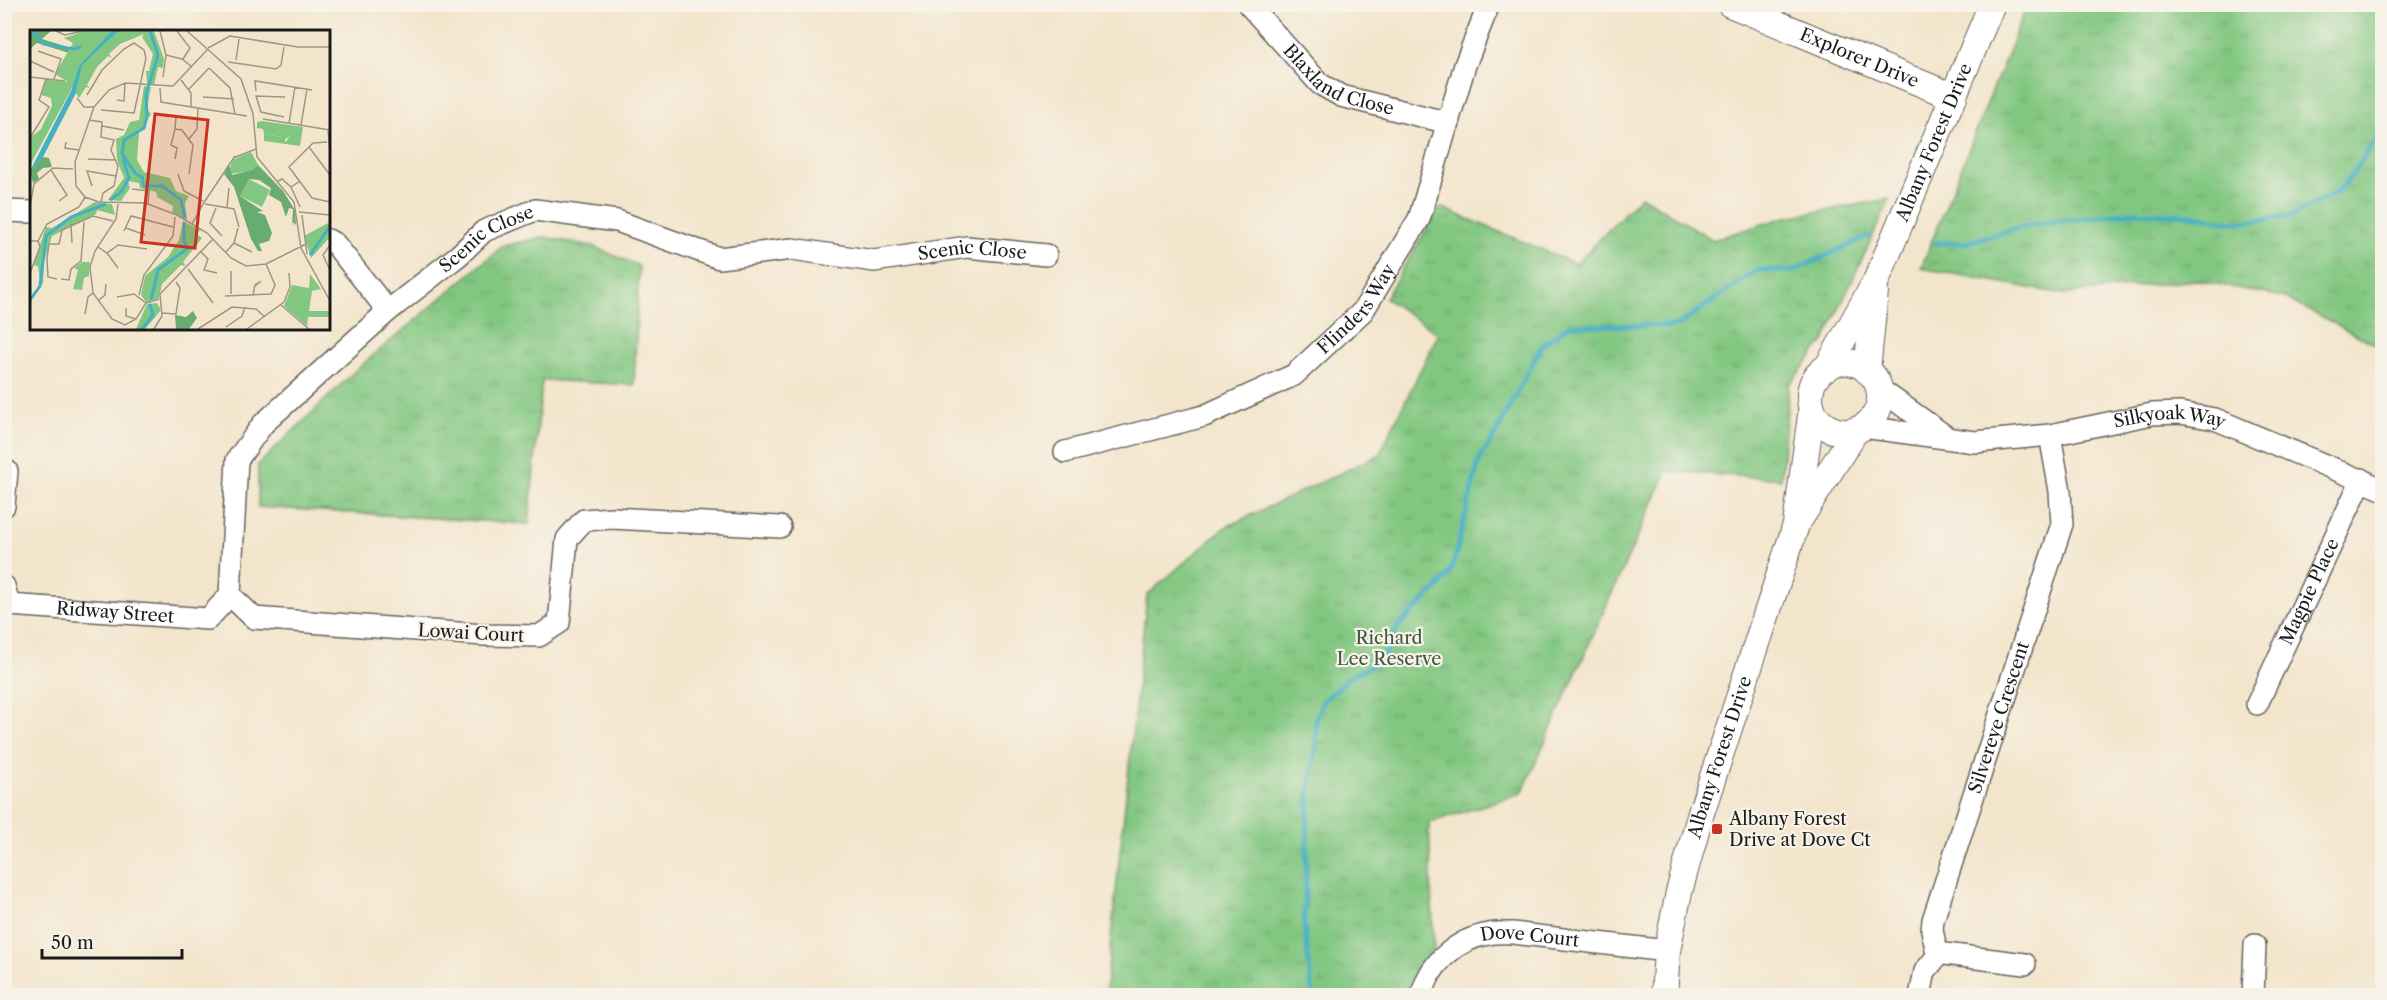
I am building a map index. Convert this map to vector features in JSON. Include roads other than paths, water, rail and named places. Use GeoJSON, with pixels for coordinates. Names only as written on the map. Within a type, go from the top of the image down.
{"type":"FeatureCollection","features":[{"type":"Feature","properties":{"kind":"street","name":"Blaxland Close"},"geometry":{"type":"LineString","coordinates":[[1248,4],[1320,84],[1341,96],[1449,123]]}},
{"type":"Feature","properties":{"kind":"street","name":"Flinders Way"},"geometry":{"type":"LineString","coordinates":[[1065,452],[1204,416],[1294,375],[1364,311],[1419,219],[1466,65],[1489,4]]}},
{"type":"Feature","properties":{"kind":"street","name":"Explorer Drive"},"geometry":{"type":"LineString","coordinates":[[1730,4],[1954,97]]}},
{"type":"Feature","properties":{"kind":"street","name":"Albany Forest Drive"},"geometry":{"type":"LineString","coordinates":[[1827,368],[1876,281],[1992,4]]}},
{"type":"Feature","properties":{"kind":"street","name":"Scenic Close"},"geometry":{"type":"LineString","coordinates":[[230,595],[237,460],[263,424],[388,311],[459,255],[484,231],[535,210],[617,221],[719,258],[792,249],[874,261],[967,247],[1046,255]]}},
{"type":"Feature","properties":{"kind":"street"},"geometry":{"type":"LineString","coordinates":[[4,211],[30,212]]}},
{"type":"Feature","properties":{"kind":"street"},"geometry":{"type":"LineString","coordinates":[[330,241],[335,244],[388,311]]}},
{"type":"Feature","properties":{"kind":"street","name":"Albany Forest Drive"},"geometry":{"type":"LineString","coordinates":[[1873,379],[1876,281]]}},
{"type":"Feature","properties":{"kind":"street"},"geometry":{"type":"LineString","coordinates":[[1849,363],[1873,379],[1878,408],[1875,415],[1860,429],[1840,432],[1832,430],[1820,421],[1812,408],[1810,400],[1812,385],[1821,372],[1827,368],[1834,364],[1849,363]]}},
{"type":"Feature","properties":{"kind":"street","name":"Silkyoak Way"},"geometry":{"type":"LineString","coordinates":[[1873,379],[1947,437]]}},
{"type":"Feature","properties":{"kind":"street","name":"Albany Forest Drive"},"geometry":{"type":"LineString","coordinates":[[1664,996],[1667,951],[1678,892],[1700,816],[1796,525],[1812,408]]}},
{"type":"Feature","properties":{"kind":"street","name":"Silkyoak Way"},"geometry":{"type":"LineString","coordinates":[[1860,429],[1947,437],[1975,442],[2050,435],[2152,414],[2191,414],[2215,419],[2382,489]]}},
{"type":"Feature","properties":{"kind":"street","name":"Albany Forest Drive"},"geometry":{"type":"LineString","coordinates":[[1796,525],[1860,429]]}},
{"type":"Feature","properties":{"kind":"street","name":"Silvereye Crescent"},"geometry":{"type":"LineString","coordinates":[[1937,953],[1932,930],[1933,920],[2062,524],[2061,496],[2050,435]]}},
{"type":"Feature","properties":{"kind":"street"},"geometry":{"type":"LineString","coordinates":[[4,506],[7,471]]}},
{"type":"Feature","properties":{"kind":"street","name":"Magpie Place"},"geometry":{"type":"LineString","coordinates":[[2257,704],[2362,479]]}},
{"type":"Feature","properties":{"kind":"street","name":"Lowai Court"},"geometry":{"type":"LineString","coordinates":[[230,595],[254,618],[484,635],[539,636],[559,623],[567,539],[584,520],[612,518],[780,527]]}},
{"type":"Feature","properties":{"kind":"street","name":"Ridway Street"},"geometry":{"type":"LineString","coordinates":[[4,586],[9,605],[208,619],[230,595]]}},
{"type":"Feature","properties":{"kind":"street","name":"Dove Court"},"geometry":{"type":"LineString","coordinates":[[1422,996],[1424,984],[1435,963],[1464,943],[1487,934],[1513,933],[1667,951]]}},
{"type":"Feature","properties":{"kind":"street"},"geometry":{"type":"LineString","coordinates":[[2253,996],[2255,945]]}},
{"type":"Feature","properties":{"kind":"street"},"geometry":{"type":"LineString","coordinates":[[1920,996],[1923,974],[1937,953],[2025,964]]}},
{"type":"Feature","properties":{"kind":"waterway"},"geometry":{"type":"LineString","coordinates":[[1936,243],[1964,243],[2029,225],[2135,212],[2188,215],[2238,223],[2291,216],[2336,193],[2349,179],[2382,131]]}},
{"type":"Feature","properties":{"kind":"waterway"},"geometry":{"type":"LineString","coordinates":[[1313,996],[1304,925],[1309,792],[1316,749],[1316,720],[1323,701],[1351,676],[1383,660],[1398,626],[1438,588],[1452,569],[1480,457],[1490,444],[1542,345],[1569,325],[1677,326],[1757,270],[1793,271],[1869,236]]}},
{"type":"Feature","properties":{"kind":"place","name":"Albany Forest Drive at Dove Ct"},"geometry":{"type":"Point","coordinates":[1717,829]}},
{"type":"Feature","properties":{"kind":"park label","name":"Richard Lee Reserve"},"geometry":{"type":"Point","coordinates":[1389,648]}}]}
